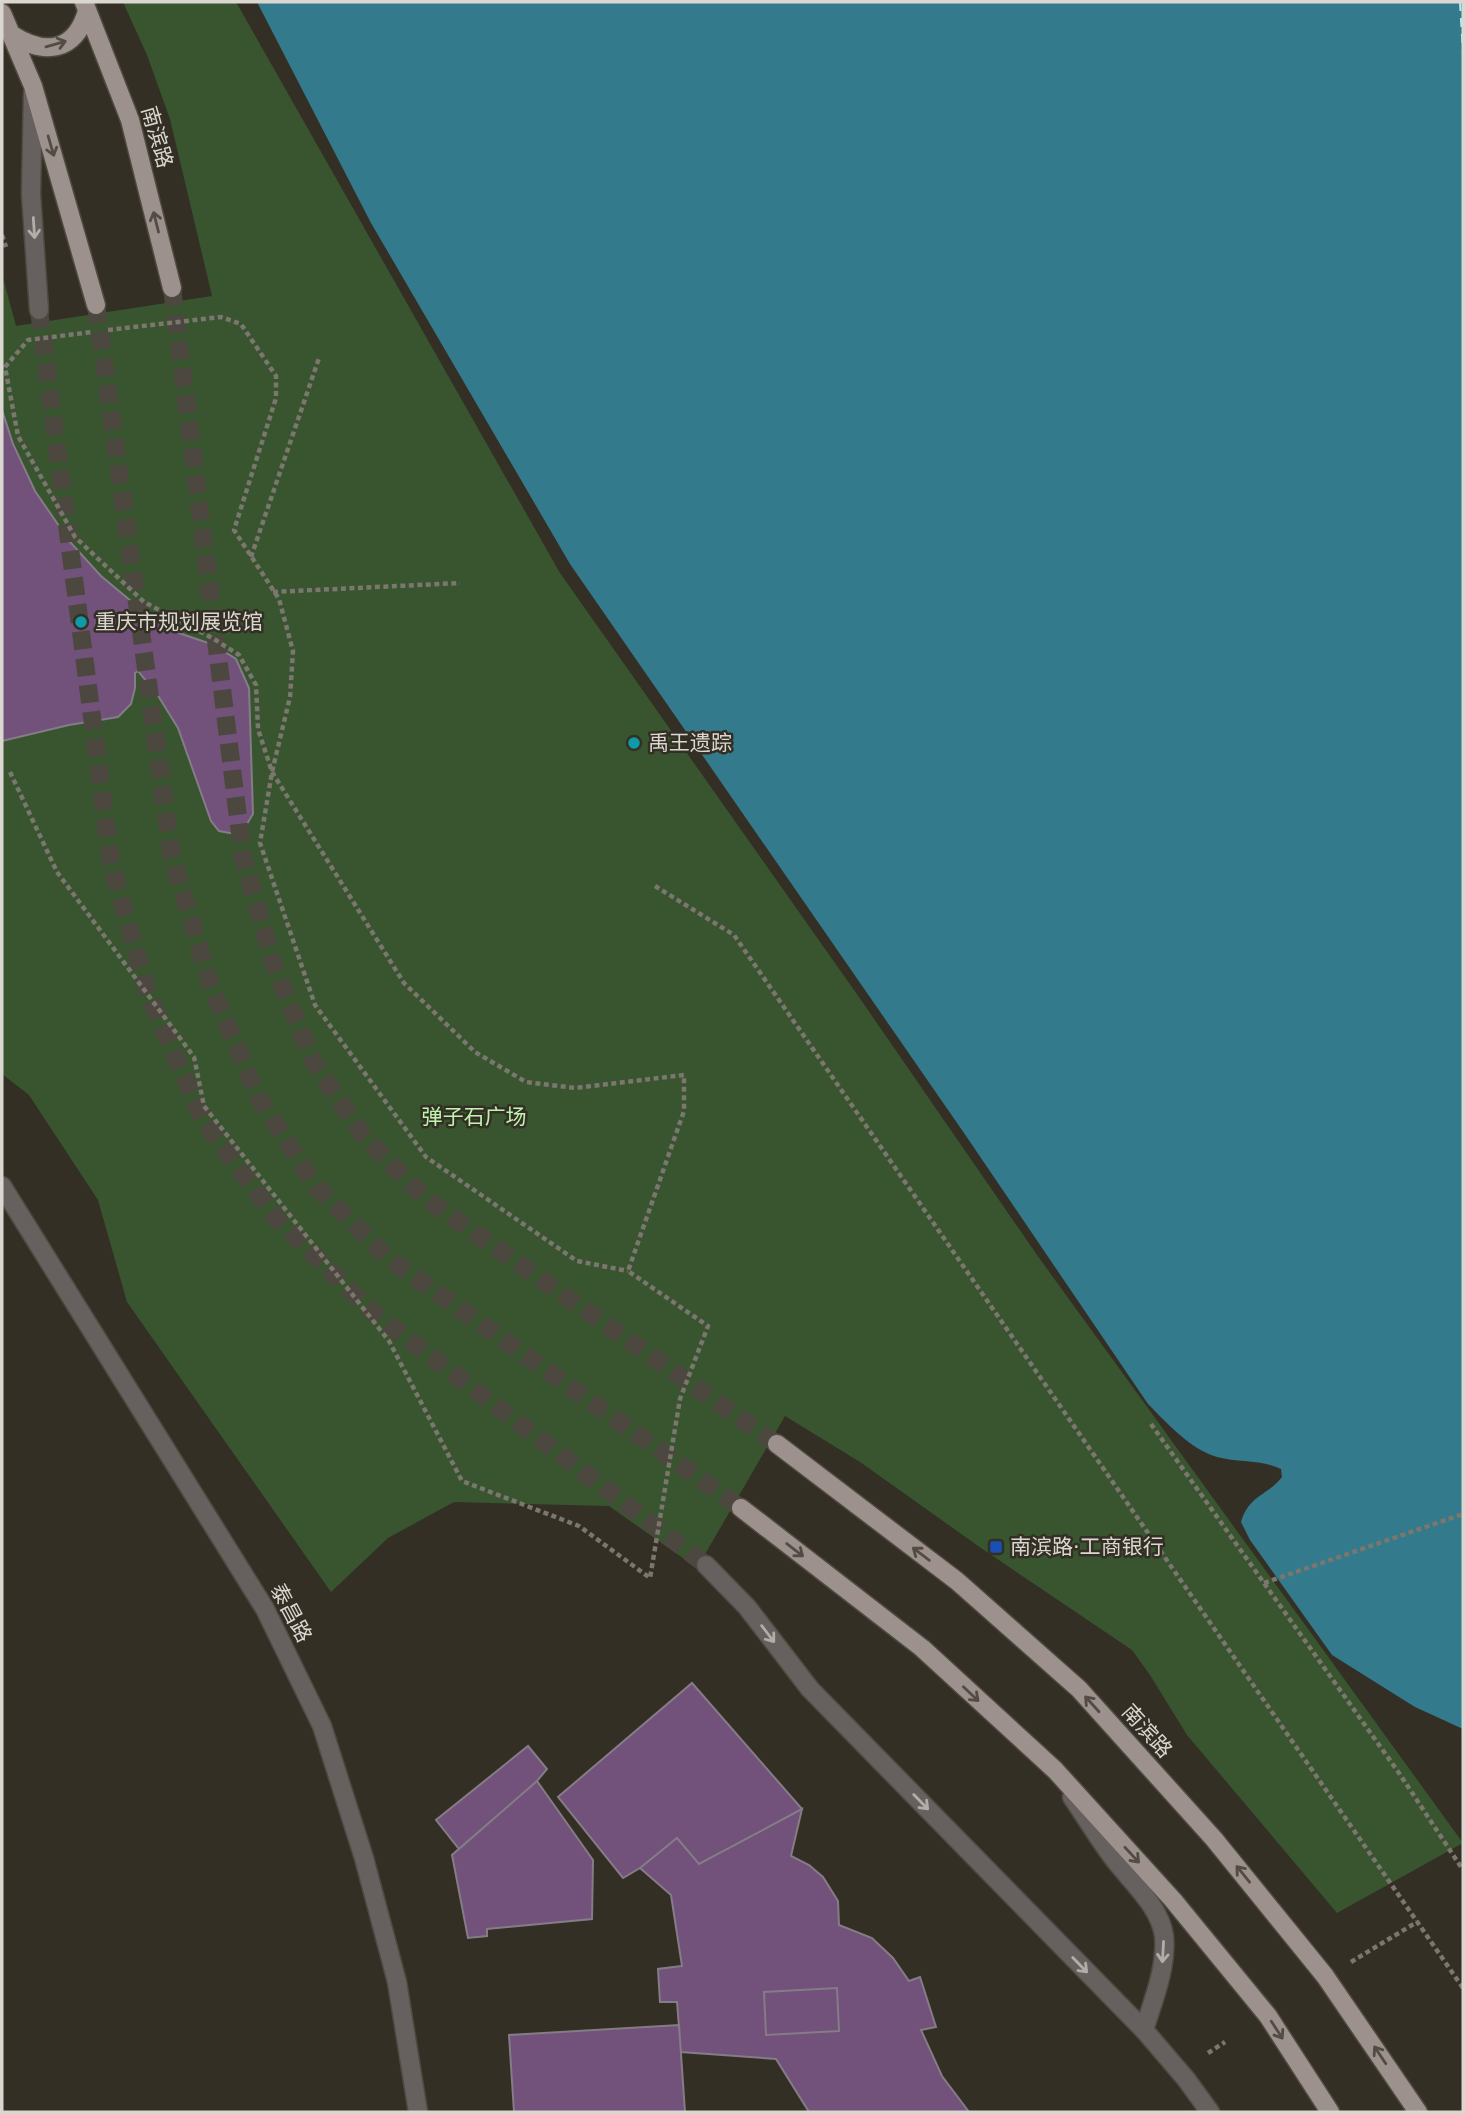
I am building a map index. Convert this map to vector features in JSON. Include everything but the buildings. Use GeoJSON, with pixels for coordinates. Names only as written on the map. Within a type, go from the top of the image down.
{"type":"FeatureCollection","features":[{"type":"Feature","properties":{"kind":"main road"},"geometry":{"type":"LineString","coordinates":[[11,34],[36,47],[50,48],[65,44],[83,23],[85,6]]}},
{"type":"Feature","properties":{"kind":"main road","name":"南滨路"},"geometry":{"type":"LineString","coordinates":[[85,6],[130,120],[172,288]]}},
{"type":"Feature","properties":{"kind":"main road"},"geometry":{"type":"LineString","coordinates":[[2,13],[33,86],[96,304]]}},
{"type":"Feature","properties":{"kind":"main road","name":"南滨路"},"geometry":{"type":"LineString","coordinates":[[777,1444],[957,1581],[1079,1689],[1214,1839],[1325,1976],[1418,2112]]}},
{"type":"Feature","properties":{"kind":"main road"},"geometry":{"type":"LineString","coordinates":[[741,1508],[922,1648],[1055,1770],[1173,1900],[1259,2005],[1330,2112]]}},
{"type":"Feature","properties":{"kind":"street"},"geometry":{"type":"LineString","coordinates":[[33,86],[31,194],[39,310]]}},
{"type":"Feature","properties":{"kind":"street","name":"泰昌路"},"geometry":{"type":"LineString","coordinates":[[2,1186],[265,1609],[322,1726],[363,1858],[397,1982],[418,2112]]}},
{"type":"Feature","properties":{"kind":"street"},"geometry":{"type":"LineString","coordinates":[[706,1565],[747,1607],[810,1689],[1144,2030],[1210,2112]]}},
{"type":"Feature","properties":{"kind":"street"},"geometry":{"type":"LineString","coordinates":[[1055,1770],[1111,1856],[1152,1907],[1161,1923],[1164,1936],[1161,1969],[1144,2030]]}},
{"type":"Feature","properties":{"kind":"path"},"geometry":{"type":"LineString","coordinates":[[10,772],[57,872],[194,1057],[204,1106],[389,1341],[462,1481],[579,1526],[650,1578],[680,1399],[708,1326],[628,1271],[577,1261],[426,1157],[315,1005],[260,843],[272,772],[290,697],[293,650],[279,598],[234,530],[276,398],[276,376],[241,324],[221,317],[28,340],[5,367],[19,436],[75,537],[144,602],[239,655],[256,685],[258,729],[272,772],[404,983],[475,1052],[526,1082],[575,1088],[684,1075],[684,1111],[628,1271]]}},
{"type":"Feature","properties":{"kind":"path"},"geometry":{"type":"LineString","coordinates":[[251,558],[319,358]]}},
{"type":"Feature","properties":{"kind":"path"},"geometry":{"type":"LineString","coordinates":[[273,592],[460,583]]}},
{"type":"Feature","properties":{"kind":"path"},"geometry":{"type":"LineString","coordinates":[[655,886],[734,935],[1463,1988]]}},
{"type":"Feature","properties":{"kind":"path"},"geometry":{"type":"LineString","coordinates":[[1151,1424],[1399,1773],[1463,1870]]}},
{"type":"Feature","properties":{"kind":"path"},"geometry":{"type":"LineString","coordinates":[[1264,1583],[1463,1514]]}},
{"type":"Feature","properties":{"kind":"path"},"geometry":{"type":"LineString","coordinates":[[1351,1962],[1418,1922]]}},
{"type":"Feature","properties":{"kind":"path"},"geometry":{"type":"LineString","coordinates":[[1209,2053],[1225,2042]]}},
{"type":"Feature","properties":{"kind":"green space","name":"弹子石广场"},"geometry":{"type":"Polygon","coordinates":[[[123,2],[236,2],[560,573],[1037,1255],[1463,1843],[1337,1913],[1187,1735],[1132,1650],[860,1462],[785,1416],[697,1568],[609,1506],[454,1502],[388,1538],[331,1592],[127,1302],[98,1200],[29,1095],[2,1074],[2,274],[16,326],[212,296],[170,119],[147,55],[123,2]]]}},
{"type":"Feature","properties":{"kind":"water"},"geometry":{"type":"Polygon","coordinates":[[[257,2],[1463,2],[1463,1729],[1415,1707],[1332,1655],[1250,1540],[1241,1522],[1244,1513],[1282,1477],[1281,1469],[1207,1453],[1180,1435],[1148,1404],[570,564],[371,223],[257,2]]]}},
{"type":"Feature","properties":{"kind":"ferry route"},"geometry":{"type":"LineString","coordinates":[[1460,2],[1463,54]]}},
{"type":"Feature","properties":{"kind":"tunnel"},"geometry":{"type":"LineString","coordinates":[[172,288],[243,857],[274,966],[314,1063],[364,1137],[426,1199],[777,1444]]}},
{"type":"Feature","properties":{"kind":"tunnel"},"geometry":{"type":"LineString","coordinates":[[96,305],[172,857],[211,986],[257,1095],[316,1187],[389,1259],[741,1508]]}},
{"type":"Feature","properties":{"kind":"tunnel"},"geometry":{"type":"LineString","coordinates":[[39,310],[111,863],[147,991],[203,1120],[274,1216],[371,1311],[706,1565]]}},
{"type":"Feature","properties":{"kind":"place","name":"重庆市规划展览馆"},"geometry":{"type":"Point","coordinates":[81,622]}},
{"type":"Feature","properties":{"kind":"place","name":"禹王遗踪"},"geometry":{"type":"Point","coordinates":[634,743]}},
{"type":"Feature","properties":{"kind":"place","name":"南滨路·工商银行"},"geometry":{"type":"Point","coordinates":[996,1547]}}]}
